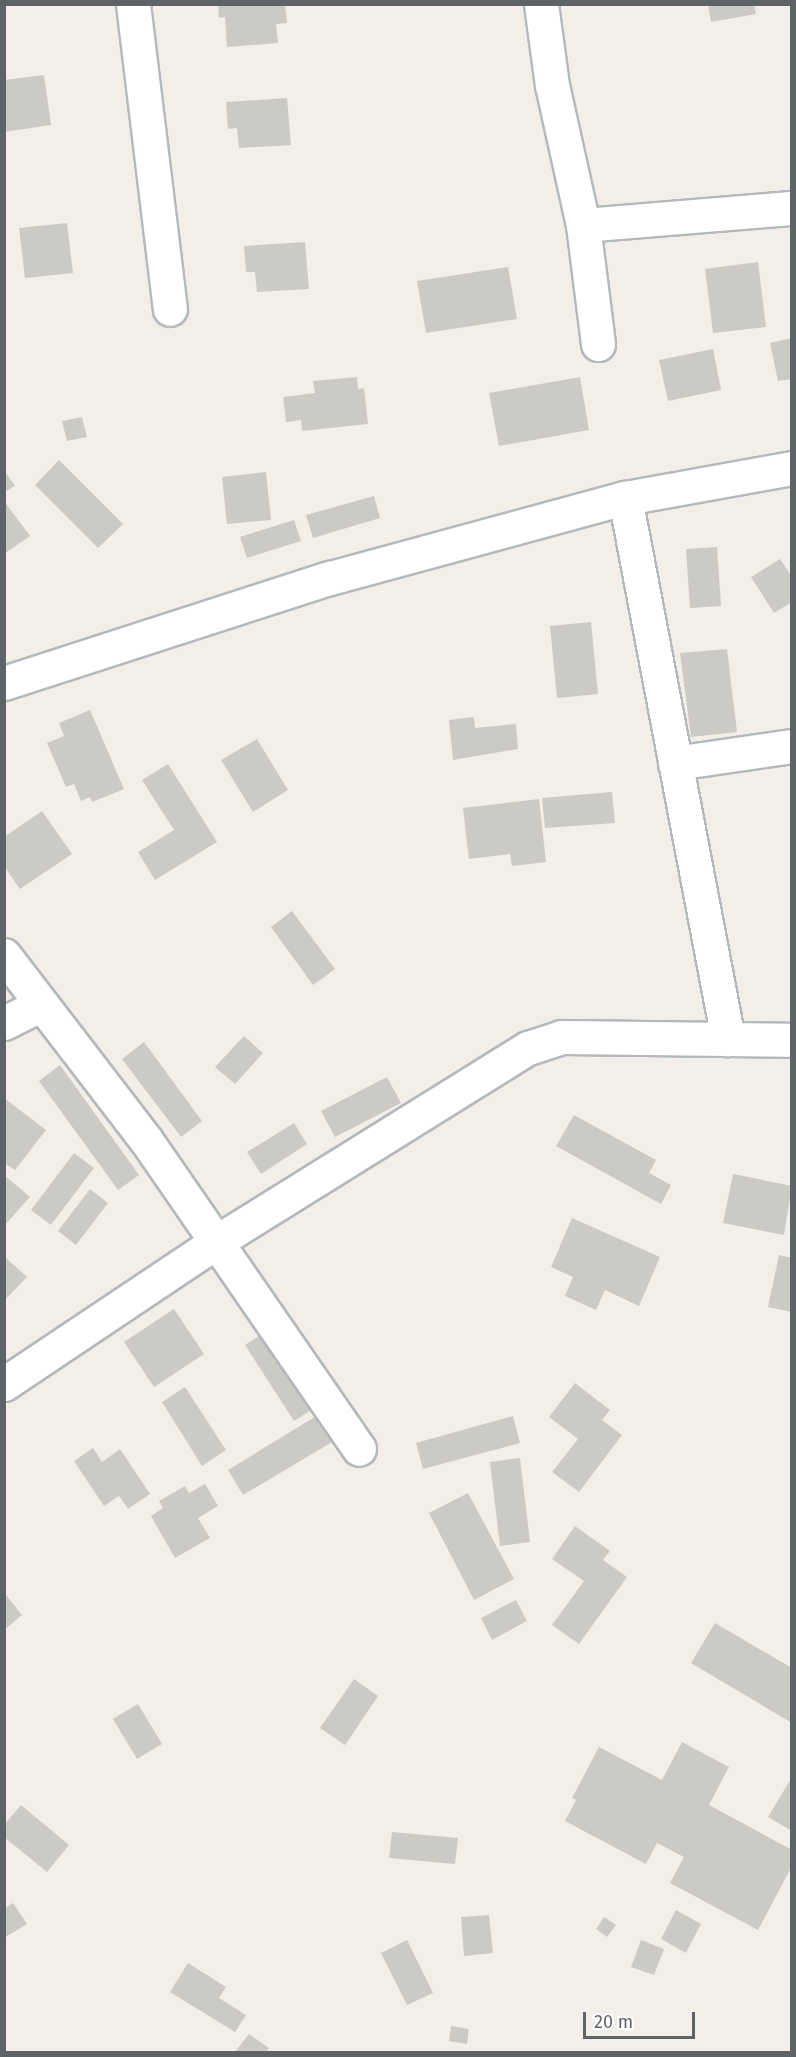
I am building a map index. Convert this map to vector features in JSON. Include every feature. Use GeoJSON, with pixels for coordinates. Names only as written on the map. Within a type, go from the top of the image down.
{"type":"FeatureCollection","features":[{"type":"Feature","properties":{"kind":"street"},"geometry":{"type":"LineString","coordinates":[[133,4],[170,309]]}},
{"type":"Feature","properties":{"kind":"street"},"geometry":{"type":"LineString","coordinates":[[541,4],[552,85],[583,225],[598,344]]}},
{"type":"Feature","properties":{"kind":"street"},"geometry":{"type":"LineString","coordinates":[[583,225],[792,208]]}},
{"type":"Feature","properties":{"kind":"street"},"geometry":{"type":"LineString","coordinates":[[4,683],[330,578],[625,498],[792,468]]}},
{"type":"Feature","properties":{"kind":"street"},"geometry":{"type":"LineString","coordinates":[[625,498],[728,1039]]}},
{"type":"Feature","properties":{"kind":"street"},"geometry":{"type":"LineString","coordinates":[[675,763],[792,746]]}},
{"type":"Feature","properties":{"kind":"street"},"geometry":{"type":"LineString","coordinates":[[4,955],[146,1140],[359,1449]]}},
{"type":"Feature","properties":{"kind":"street"},"geometry":{"type":"LineString","coordinates":[[4,1023],[42,1004]]}},
{"type":"Feature","properties":{"kind":"street"},"geometry":{"type":"LineString","coordinates":[[4,1384],[216,1242],[528,1048],[561,1037],[792,1040]]}},
{"type":"Feature","properties":{"kind":"building"},"geometry":{"type":"Polygon","coordinates":[[[218,4],[285,4],[287,23],[276,24],[278,43],[227,47],[225,17],[219,18],[218,4]]]}},
{"type":"Feature","properties":{"kind":"building"},"geometry":{"type":"Polygon","coordinates":[[[708,4],[754,4],[756,14],[711,22],[708,4]]]}},
{"type":"Feature","properties":{"kind":"building"},"geometry":{"type":"Polygon","coordinates":[[[44,75],[51,125],[4,132],[4,80],[44,75]]]}},
{"type":"Feature","properties":{"kind":"building"},"geometry":{"type":"Polygon","coordinates":[[[287,98],[291,145],[239,148],[237,128],[228,129],[226,102],[287,98]]]}},
{"type":"Feature","properties":{"kind":"building"},"geometry":{"type":"Polygon","coordinates":[[[67,223],[73,273],[25,278],[19,228],[67,223]]]}},
{"type":"Feature","properties":{"kind":"building"},"geometry":{"type":"Polygon","coordinates":[[[305,242],[309,289],[257,292],[255,272],[246,272],[244,246],[305,242]]]}},
{"type":"Feature","properties":{"kind":"building"},"geometry":{"type":"Polygon","coordinates":[[[758,262],[766,327],[713,333],[705,269],[758,262]]]}},
{"type":"Feature","properties":{"kind":"building"},"geometry":{"type":"Polygon","coordinates":[[[508,267],[517,319],[426,333],[417,281],[508,267]]]}},
{"type":"Feature","properties":{"kind":"building"},"geometry":{"type":"Polygon","coordinates":[[[792,338],[792,379],[778,381],[770,343],[792,338]]]}},
{"type":"Feature","properties":{"kind":"building"},"geometry":{"type":"Polygon","coordinates":[[[713,349],[721,390],[668,401],[659,360],[713,349]]]}},
{"type":"Feature","properties":{"kind":"building"},"geometry":{"type":"Polygon","coordinates":[[[357,377],[358,389],[364,388],[368,424],[302,431],[301,420],[286,422],[283,397],[315,393],[313,381],[357,377]]]}},
{"type":"Feature","properties":{"kind":"building"},"geometry":{"type":"Polygon","coordinates":[[[580,377],[589,430],[499,446],[489,393],[580,377]]]}},
{"type":"Feature","properties":{"kind":"building"},"geometry":{"type":"Polygon","coordinates":[[[82,417],[87,437],[67,441],[62,421],[82,417]]]}},
{"type":"Feature","properties":{"kind":"building"},"geometry":{"type":"Polygon","coordinates":[[[59,460],[123,524],[98,548],[35,485],[59,460]]]}},
{"type":"Feature","properties":{"kind":"building"},"geometry":{"type":"Polygon","coordinates":[[[4,470],[15,486],[4,492],[4,470]]]}},
{"type":"Feature","properties":{"kind":"building"},"geometry":{"type":"Polygon","coordinates":[[[266,472],[271,520],[227,524],[222,477],[266,472]]]}},
{"type":"Feature","properties":{"kind":"building"},"geometry":{"type":"Polygon","coordinates":[[[374,496],[380,518],[313,538],[306,515],[374,496]]]}},
{"type":"Feature","properties":{"kind":"building"},"geometry":{"type":"Polygon","coordinates":[[[4,501],[30,536],[4,554],[4,501]]]}},
{"type":"Feature","properties":{"kind":"building"},"geometry":{"type":"Polygon","coordinates":[[[294,520],[301,541],[247,558],[240,537],[294,520]]]}},
{"type":"Feature","properties":{"kind":"building"},"geometry":{"type":"Polygon","coordinates":[[[717,547],[721,606],[690,608],[686,549],[717,547]]]}},
{"type":"Feature","properties":{"kind":"building"},"geometry":{"type":"Polygon","coordinates":[[[780,559],[792,577],[792,602],[774,613],[751,577],[780,559]]]}},
{"type":"Feature","properties":{"kind":"building"},"geometry":{"type":"Polygon","coordinates":[[[591,622],[598,694],[557,698],[550,626],[591,622]]]}},
{"type":"Feature","properties":{"kind":"building"},"geometry":{"type":"Polygon","coordinates":[[[727,649],[737,732],[691,737],[680,653],[727,649]]]}},
{"type":"Feature","properties":{"kind":"building"},"geometry":{"type":"Polygon","coordinates":[[[90,710],[124,789],[92,802],[90,797],[81,801],[74,784],[66,787],[47,743],[64,736],[59,723],[90,710]]]}},
{"type":"Feature","properties":{"kind":"building"},"geometry":{"type":"Polygon","coordinates":[[[474,717],[475,728],[516,724],[518,749],[453,760],[449,720],[474,717]]]}},
{"type":"Feature","properties":{"kind":"building"},"geometry":{"type":"Polygon","coordinates":[[[257,739],[288,790],[253,812],[221,760],[257,739]]]}},
{"type":"Feature","properties":{"kind":"building"},"geometry":{"type":"Polygon","coordinates":[[[168,764],[217,842],[155,880],[138,852],[174,830],[142,780],[168,764]]]}},
{"type":"Feature","properties":{"kind":"building"},"geometry":{"type":"Polygon","coordinates":[[[612,792],[615,823],[545,828],[542,798],[612,792]]]}},
{"type":"Feature","properties":{"kind":"building"},"geometry":{"type":"Polygon","coordinates":[[[539,799],[546,862],[512,866],[510,854],[469,859],[463,808],[539,799]]]}},
{"type":"Feature","properties":{"kind":"building"},"geometry":{"type":"Polygon","coordinates":[[[42,811],[72,854],[20,889],[4,866],[4,837],[42,811]]]}},
{"type":"Feature","properties":{"kind":"building"},"geometry":{"type":"Polygon","coordinates":[[[292,911],[335,969],[313,985],[271,927],[292,911]]]}},
{"type":"Feature","properties":{"kind":"building"},"geometry":{"type":"Polygon","coordinates":[[[244,1036],[263,1053],[235,1084],[215,1067],[244,1036]]]}},
{"type":"Feature","properties":{"kind":"building"},"geometry":{"type":"Polygon","coordinates":[[[144,1042],[202,1121],[181,1137],[122,1059],[144,1042]]]}},
{"type":"Feature","properties":{"kind":"building"},"geometry":{"type":"Polygon","coordinates":[[[60,1065],[139,1175],[118,1190],[39,1081],[60,1065]]]}},
{"type":"Feature","properties":{"kind":"building"},"geometry":{"type":"Polygon","coordinates":[[[387,1077],[401,1103],[335,1137],[321,1111],[387,1077]]]}},
{"type":"Feature","properties":{"kind":"building"},"geometry":{"type":"Polygon","coordinates":[[[4,1098],[46,1130],[15,1170],[4,1163],[4,1098]]]}},
{"type":"Feature","properties":{"kind":"building"},"geometry":{"type":"Polygon","coordinates":[[[574,1115],[656,1160],[649,1173],[671,1185],[661,1204],[556,1146],[574,1115]]]}},
{"type":"Feature","properties":{"kind":"building"},"geometry":{"type":"Polygon","coordinates":[[[294,1123],[307,1144],[261,1174],[247,1152],[294,1123]]]}},
{"type":"Feature","properties":{"kind":"building"},"geometry":{"type":"Polygon","coordinates":[[[74,1153],[94,1168],[51,1225],[31,1210],[74,1153]]]}},
{"type":"Feature","properties":{"kind":"building"},"geometry":{"type":"Polygon","coordinates":[[[733,1174],[792,1186],[784,1235],[723,1223],[733,1174]]]}},
{"type":"Feature","properties":{"kind":"building"},"geometry":{"type":"Polygon","coordinates":[[[4,1175],[30,1197],[4,1226],[4,1175]]]}},
{"type":"Feature","properties":{"kind":"building"},"geometry":{"type":"Polygon","coordinates":[[[90,1189],[108,1203],[76,1245],[58,1231],[90,1189]]]}},
{"type":"Feature","properties":{"kind":"building"},"geometry":{"type":"Polygon","coordinates":[[[572,1218],[660,1257],[639,1306],[605,1290],[596,1310],[565,1296],[573,1277],[551,1267],[572,1218]]]}},
{"type":"Feature","properties":{"kind":"building"},"geometry":{"type":"Polygon","coordinates":[[[779,1255],[792,1258],[792,1312],[768,1307],[779,1255]]]}},
{"type":"Feature","properties":{"kind":"building"},"geometry":{"type":"Polygon","coordinates":[[[6,1258],[27,1277],[4,1301],[4,1260],[6,1258]]]}},
{"type":"Feature","properties":{"kind":"building"},"geometry":{"type":"Polygon","coordinates":[[[174,1309],[204,1354],[154,1387],[124,1342],[174,1309]]]}},
{"type":"Feature","properties":{"kind":"building"},"geometry":{"type":"Polygon","coordinates":[[[266,1331],[316,1407],[294,1421],[245,1345],[266,1331]]]}},
{"type":"Feature","properties":{"kind":"building"},"geometry":{"type":"Polygon","coordinates":[[[575,1383],[610,1410],[602,1420],[622,1435],[579,1492],[552,1472],[578,1439],[549,1417],[575,1383]]]}},
{"type":"Feature","properties":{"kind":"building"},"geometry":{"type":"Polygon","coordinates":[[[185,1387],[226,1450],[202,1466],[162,1402],[185,1387]]]}},
{"type":"Feature","properties":{"kind":"building"},"geometry":{"type":"Polygon","coordinates":[[[318,1415],[334,1441],[243,1495],[228,1470],[318,1415]]]}},
{"type":"Feature","properties":{"kind":"building"},"geometry":{"type":"Polygon","coordinates":[[[513,1416],[520,1443],[423,1469],[416,1443],[513,1416]]]}},
{"type":"Feature","properties":{"kind":"building"},"geometry":{"type":"Polygon","coordinates":[[[93,1448],[102,1462],[120,1449],[150,1494],[128,1509],[119,1496],[104,1506],[74,1461],[93,1448]]]}},
{"type":"Feature","properties":{"kind":"building"},"geometry":{"type":"Polygon","coordinates":[[[520,1458],[530,1542],[500,1546],[490,1462],[520,1458]]]}},
{"type":"Feature","properties":{"kind":"building"},"geometry":{"type":"Polygon","coordinates":[[[205,1484],[218,1506],[198,1518],[210,1538],[175,1558],[151,1516],[163,1508],[159,1501],[185,1486],[189,1493],[205,1484]]]}},
{"type":"Feature","properties":{"kind":"building"},"geometry":{"type":"Polygon","coordinates":[[[468,1493],[514,1579],[474,1600],[429,1513],[468,1493]]]}},
{"type":"Feature","properties":{"kind":"building"},"geometry":{"type":"Polygon","coordinates":[[[575,1526],[610,1551],[603,1560],[627,1577],[579,1644],[552,1625],[584,1581],[552,1559],[575,1526]]]}},
{"type":"Feature","properties":{"kind":"building"},"geometry":{"type":"Polygon","coordinates":[[[6,1595],[22,1615],[4,1630],[4,1596],[6,1595]]]}},
{"type":"Feature","properties":{"kind":"building"},"geometry":{"type":"Polygon","coordinates":[[[516,1600],[527,1621],[492,1640],[481,1618],[516,1600]]]}},
{"type":"Feature","properties":{"kind":"building"},"geometry":{"type":"Polygon","coordinates":[[[715,1623],[792,1668],[792,1723],[691,1663],[715,1623]]]}},
{"type":"Feature","properties":{"kind":"building"},"geometry":{"type":"Polygon","coordinates":[[[354,1679],[378,1696],[345,1745],[320,1728],[354,1679]]]}},
{"type":"Feature","properties":{"kind":"building"},"geometry":{"type":"Polygon","coordinates":[[[138,1704],[162,1744],[137,1759],[113,1719],[138,1704]]]}},
{"type":"Feature","properties":{"kind":"building"},"geometry":{"type":"Polygon","coordinates":[[[682,1742],[729,1767],[709,1805],[792,1850],[792,1866],[758,1930],[670,1883],[684,1857],[657,1843],[646,1864],[565,1821],[576,1800],[572,1798],[599,1747],[662,1780],[682,1742]]]}},
{"type":"Feature","properties":{"kind":"building"},"geometry":{"type":"Polygon","coordinates":[[[792,1777],[792,1831],[768,1817],[792,1777]]]}},
{"type":"Feature","properties":{"kind":"building"},"geometry":{"type":"Polygon","coordinates":[[[21,1805],[69,1845],[47,1872],[4,1837],[4,1825],[21,1805]]]}},
{"type":"Feature","properties":{"kind":"building"},"geometry":{"type":"Polygon","coordinates":[[[392,1832],[458,1838],[455,1864],[389,1858],[392,1832]]]}},
{"type":"Feature","properties":{"kind":"building"},"geometry":{"type":"Polygon","coordinates":[[[13,1903],[27,1924],[4,1938],[4,1909],[13,1903]]]}},
{"type":"Feature","properties":{"kind":"building"},"geometry":{"type":"Polygon","coordinates":[[[676,1910],[701,1924],[686,1953],[661,1939],[676,1910]]]}},
{"type":"Feature","properties":{"kind":"building"},"geometry":{"type":"Polygon","coordinates":[[[489,1915],[493,1953],[464,1956],[461,1917],[489,1915]]]}},
{"type":"Feature","properties":{"kind":"building"},"geometry":{"type":"Polygon","coordinates":[[[604,1917],[616,1925],[607,1937],[596,1929],[604,1917]]]}},
{"type":"Feature","properties":{"kind":"building"},"geometry":{"type":"Polygon","coordinates":[[[407,1940],[433,1993],[407,2005],[381,1953],[407,1940]]]}},
{"type":"Feature","properties":{"kind":"building"},"geometry":{"type":"Polygon","coordinates":[[[641,1940],[664,1949],[654,1975],[631,1967],[641,1940]]]}},
{"type":"Feature","properties":{"kind":"building"},"geometry":{"type":"Polygon","coordinates":[[[188,1963],[226,1987],[219,1998],[246,2015],[235,2032],[170,1992],[188,1963]]]}},
{"type":"Feature","properties":{"kind":"building"},"geometry":{"type":"Polygon","coordinates":[[[451,2026],[469,2029],[467,2044],[449,2041],[451,2026]]]}},
{"type":"Feature","properties":{"kind":"building"},"geometry":{"type":"Polygon","coordinates":[[[249,2034],[269,2048],[266,2052],[235,2052],[249,2034]]]}}]}
